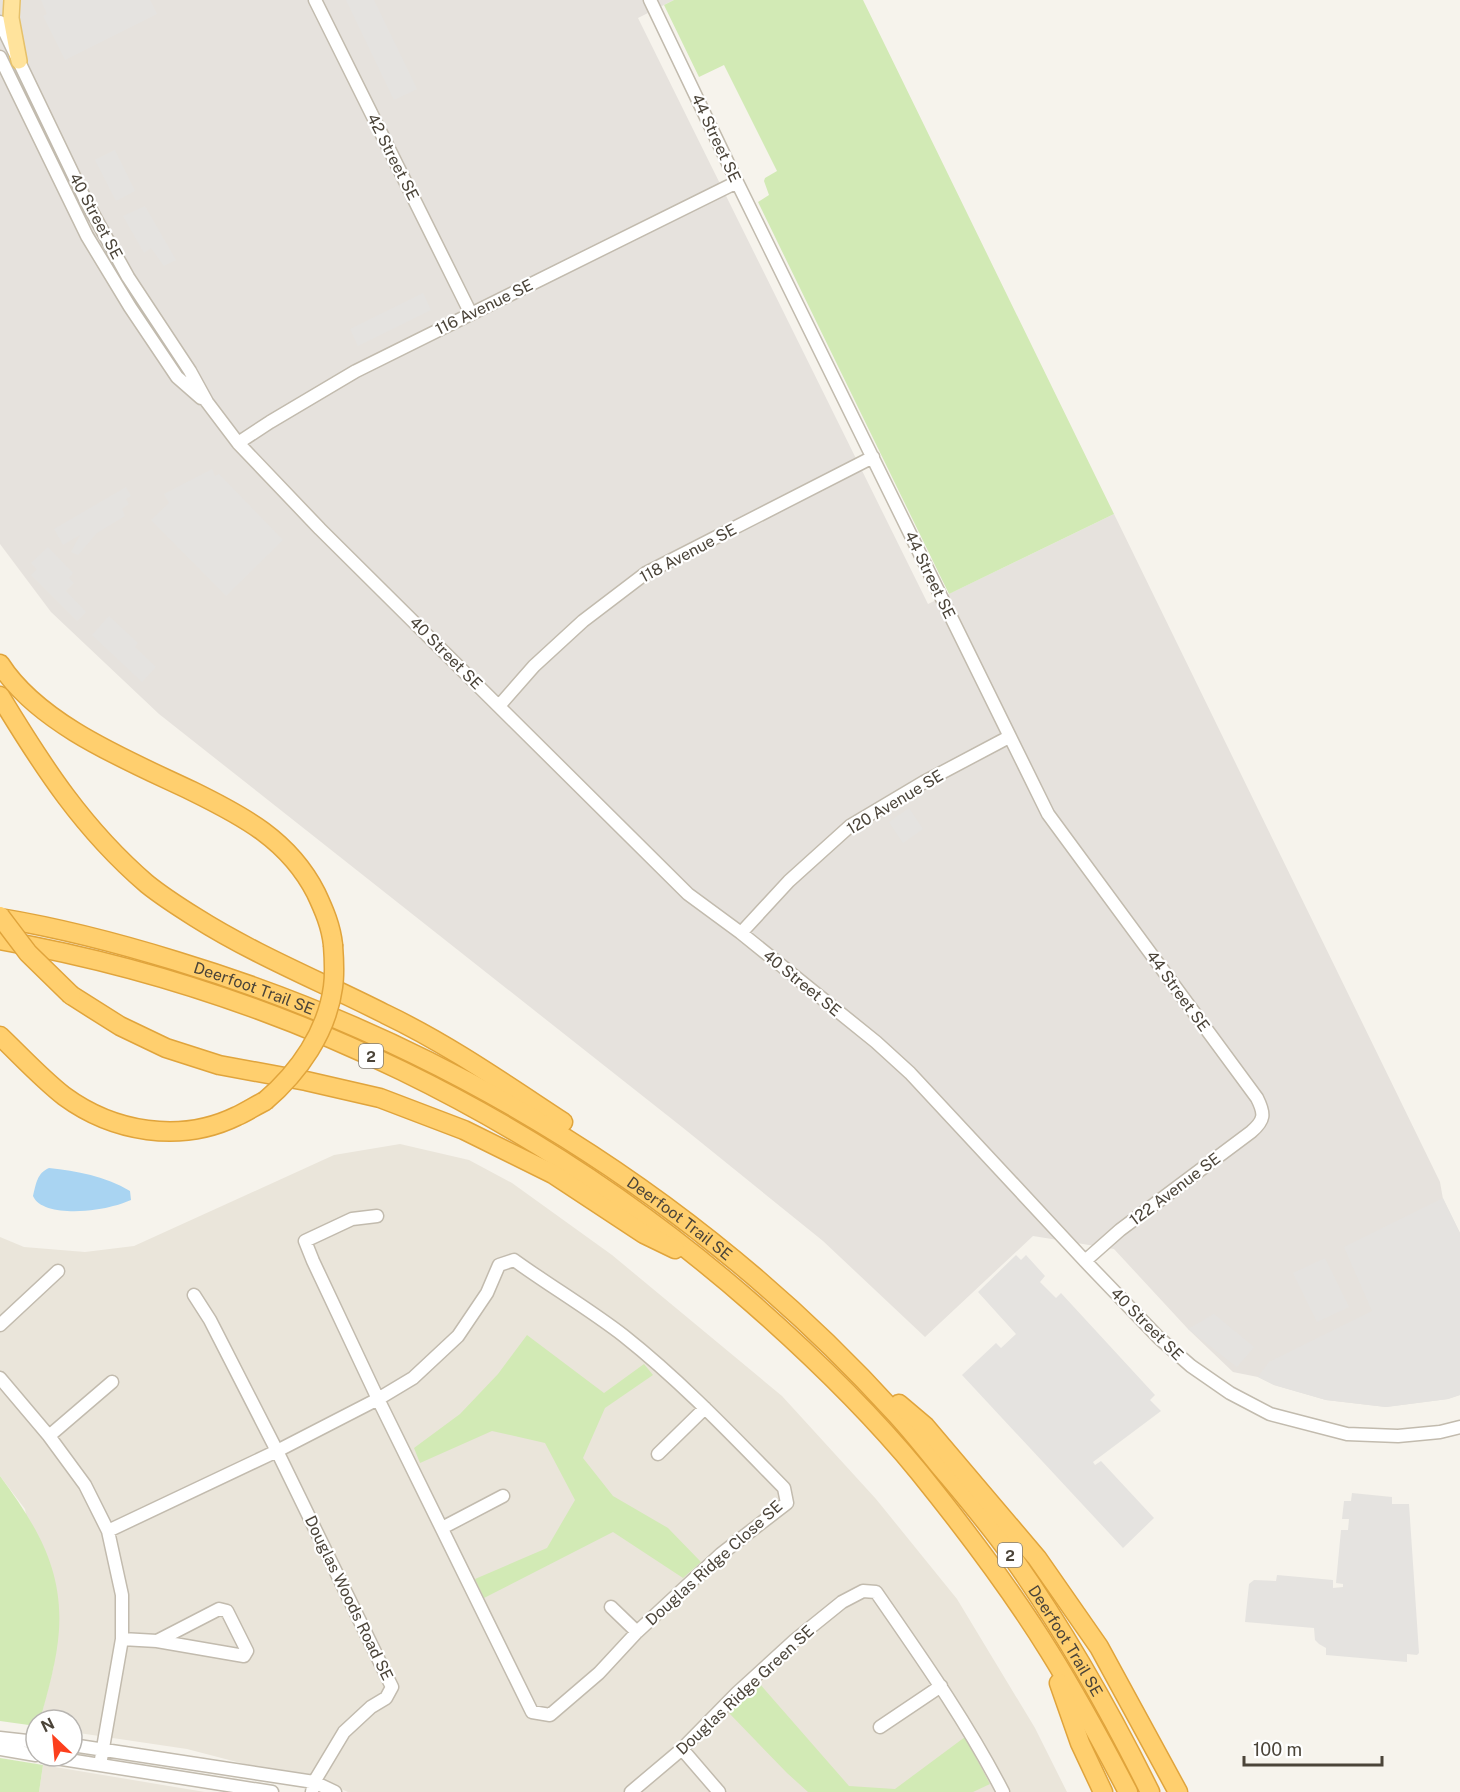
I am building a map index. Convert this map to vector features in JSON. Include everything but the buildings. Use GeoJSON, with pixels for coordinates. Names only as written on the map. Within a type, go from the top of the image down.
{"type":"FeatureCollection","features":[{"type":"Feature","properties":{"kind":"highway"},"geometry":{"type":"LineString","coordinates":[[0,664],[29,698],[90,741],[237,813],[278,843],[302,868],[311,884],[325,912],[333,945],[333,984],[327,1014],[309,1051],[293,1073],[265,1101],[235,1117],[192,1130],[160,1132],[142,1130],[93,1114],[64,1096],[0,1036]]}},
{"type":"Feature","properties":{"kind":"highway"},"geometry":{"type":"LineString","coordinates":[[0,696],[75,809],[109,848],[149,886],[219,932],[387,1014],[452,1050],[592,1141],[662,1203]]}},
{"type":"Feature","properties":{"kind":"highway"},"geometry":{"type":"LineString","coordinates":[[0,917],[28,953],[71,995],[120,1026],[165,1048],[219,1065],[380,1098],[464,1130],[553,1174],[644,1234],[702,1261]]}},
{"type":"Feature","properties":{"kind":"highway","name":"Deerfoot Trail SE"},"geometry":{"type":"LineString","coordinates":[[0,917],[137,949],[244,982],[313,1008],[376,1036],[477,1085],[582,1148],[699,1230],[830,1346],[895,1413],[978,1512],[1012,1557],[1064,1635],[1128,1747],[1150,1792]]}},
{"type":"Feature","properties":{"kind":"highway","name":"Deerfoot Trail SE"},"geometry":{"type":"LineString","coordinates":[[0,940],[42,947],[166,979],[265,1012],[335,1040],[417,1078],[520,1133],[635,1209],[702,1261],[782,1329],[855,1401],[900,1451],[978,1547],[1047,1647],[1091,1722],[1128,1792]]}},
{"type":"Feature","properties":{"kind":"highway"},"geometry":{"type":"LineString","coordinates":[[830,1346],[926,1426],[1037,1558],[1099,1647],[1178,1792]]}},
{"type":"Feature","properties":{"kind":"highway"},"geometry":{"type":"LineString","coordinates":[[1047,1647],[1080,1743],[1103,1792]]}},
{"type":"Feature","properties":{"kind":"main road"},"geometry":{"type":"LineString","coordinates":[[12,0],[11,18],[19,61]]}},
{"type":"Feature","properties":{"kind":"street","name":"42 Street SE"},"geometry":{"type":"LineString","coordinates":[[315,0],[471,314]]}},
{"type":"Feature","properties":{"kind":"street","name":"44 Street SE"},"geometry":{"type":"LineString","coordinates":[[650,0],[1047,814],[1257,1098],[1263,1109],[1263,1116]]}},
{"type":"Feature","properties":{"kind":"street","name":"40 Street SE"},"geometry":{"type":"LineString","coordinates":[[0,22],[86,201],[128,277],[190,371],[207,402],[238,443],[320,529],[688,894],[741,933],[876,1042],[910,1073],[1159,1338],[1191,1366],[1230,1393],[1270,1414],[1347,1434],[1398,1436],[1440,1432],[1460,1427]]}},
{"type":"Feature","properties":{"kind":"street","name":"40 Street SE"},"geometry":{"type":"LineString","coordinates":[[0,57],[87,236],[130,307],[177,377],[207,402]]}},
{"type":"Feature","properties":{"kind":"street","name":"116 Avenue SE"},"geometry":{"type":"LineString","coordinates":[[238,443],[356,371],[737,182]]}},
{"type":"Feature","properties":{"kind":"street","name":"118 Avenue SE"},"geometry":{"type":"LineString","coordinates":[[499,706],[534,666],[584,621],[646,573],[873,457]]}},
{"type":"Feature","properties":{"kind":"street","name":"120 Avenue SE"},"geometry":{"type":"LineString","coordinates":[[741,933],[789,881],[850,826],[924,782],[1009,737]]}},
{"type":"Feature","properties":{"kind":"street","name":"122 Avenue SE"},"geometry":{"type":"LineString","coordinates":[[1085,1261],[1120,1230],[1251,1132],[1259,1125],[1263,1116]]}},
{"type":"Feature","properties":{"kind":"street"},"geometry":{"type":"LineString","coordinates":[[377,1216],[352,1219],[305,1242],[378,1399]]}},
{"type":"Feature","properties":{"kind":"street","name":"Douglas Ridge Close SE"},"geometry":{"type":"LineString","coordinates":[[108,1531],[277,1451],[378,1399],[413,1378],[458,1336],[488,1293],[499,1265],[514,1260],[623,1336],[657,1365],[705,1408],[784,1488],[787,1503],[721,1554],[637,1632],[599,1673],[550,1715],[532,1712],[378,1399]]}},
{"type":"Feature","properties":{"kind":"street"},"geometry":{"type":"LineString","coordinates":[[0,1325],[58,1271]]}},
{"type":"Feature","properties":{"kind":"street"},"geometry":{"type":"LineString","coordinates":[[194,1295],[210,1320],[277,1451]]}},
{"type":"Feature","properties":{"kind":"street"},"geometry":{"type":"LineString","coordinates":[[0,1378],[49,1436],[85,1485],[108,1531],[122,1595],[122,1639],[100,1764]]}},
{"type":"Feature","properties":{"kind":"street"},"geometry":{"type":"LineString","coordinates":[[49,1436],[112,1382]]}},
{"type":"Feature","properties":{"kind":"street"},"geometry":{"type":"LineString","coordinates":[[658,1454],[705,1408]]}},
{"type":"Feature","properties":{"kind":"street","name":"Douglas Woods Road SE"},"geometry":{"type":"LineString","coordinates":[[277,1451],[392,1687],[387,1698],[371,1707],[344,1732],[313,1787]]}},
{"type":"Feature","properties":{"kind":"street"},"geometry":{"type":"LineString","coordinates":[[442,1528],[503,1496]]}},
{"type":"Feature","properties":{"kind":"street","name":"Douglas Ridge Green SE"},"geometry":{"type":"LineString","coordinates":[[632,1792],[682,1749],[773,1659],[842,1602],[863,1591],[876,1592],[941,1686],[992,1768],[1003,1792]]}},
{"type":"Feature","properties":{"kind":"street"},"geometry":{"type":"LineString","coordinates":[[611,1607],[637,1632]]}},
{"type":"Feature","properties":{"kind":"street"},"geometry":{"type":"LineString","coordinates":[[122,1639],[157,1641],[244,1656],[247,1651],[227,1611],[219,1609],[157,1641]]}},
{"type":"Feature","properties":{"kind":"street"},"geometry":{"type":"LineString","coordinates":[[880,1727],[941,1686]]}},
{"type":"Feature","properties":{"kind":"street"},"geometry":{"type":"LineString","coordinates":[[0,1738],[24,1741]]}},
{"type":"Feature","properties":{"kind":"street"},"geometry":{"type":"LineString","coordinates":[[84,1747],[335,1792]]}},
{"type":"Feature","properties":{"kind":"street"},"geometry":{"type":"LineString","coordinates":[[0,1749],[24,1753]]}},
{"type":"Feature","properties":{"kind":"street"},"geometry":{"type":"LineString","coordinates":[[682,1749],[719,1792]]}},
{"type":"Feature","properties":{"kind":"street"},"geometry":{"type":"LineString","coordinates":[[84,1762],[272,1792]]}},
{"type":"Feature","properties":{"kind":"shaded area"},"geometry":{"type":"Polygon","coordinates":[[[0,0],[674,0],[638,18],[928,604],[1114,514],[1440,1182],[1443,1199],[1460,1233],[1460,1395],[1448,1399],[1386,1407],[1326,1400],[1274,1385],[1258,1377],[1233,1372],[1188,1329],[1114,1249],[1033,1236],[925,1337],[823,1241],[159,714],[51,612],[0,544],[0,0]]]}},
{"type":"Feature","properties":{"kind":"shaded area"},"geometry":{"type":"Polygon","coordinates":[[[41,0],[150,0],[157,14],[65,60],[43,16],[47,14],[41,0]]]}},
{"type":"Feature","properties":{"kind":"shaded area"},"geometry":{"type":"Polygon","coordinates":[[[346,0],[374,0],[417,89],[394,100],[346,0]]]}},
{"type":"Feature","properties":{"kind":"shaded area"},"geometry":{"type":"Polygon","coordinates":[[[115,150],[135,191],[116,201],[95,160],[115,150]]]}},
{"type":"Feature","properties":{"kind":"shaded area"},"geometry":{"type":"Polygon","coordinates":[[[145,206],[176,260],[164,266],[151,248],[144,253],[123,216],[145,206]]]}},
{"type":"Feature","properties":{"kind":"shaded area"},"geometry":{"type":"Polygon","coordinates":[[[423,293],[431,310],[358,346],[350,329],[423,293]]]}},
{"type":"Feature","properties":{"kind":"shaded area"},"geometry":{"type":"Polygon","coordinates":[[[212,469],[215,476],[219,474],[283,540],[226,596],[151,520],[169,503],[164,494],[212,469]]]}},
{"type":"Feature","properties":{"kind":"shaded area"},"geometry":{"type":"Polygon","coordinates":[[[126,487],[131,496],[126,499],[129,504],[122,509],[125,516],[97,533],[78,555],[71,552],[80,535],[63,545],[54,529],[126,487]]]}},
{"type":"Feature","properties":{"kind":"shaded area"},"geometry":{"type":"Polygon","coordinates":[[[48,547],[73,573],[69,578],[74,583],[66,591],[86,612],[77,621],[31,575],[37,569],[31,563],[48,547]]]}},
{"type":"Feature","properties":{"kind":"shaded area"},"geometry":{"type":"Polygon","coordinates":[[[109,616],[138,643],[135,647],[156,667],[142,682],[92,635],[109,616]]]}},
{"type":"Feature","properties":{"kind":"shaded area"},"geometry":{"type":"Polygon","coordinates":[[[909,808],[923,829],[903,843],[889,822],[909,808]]]}},
{"type":"Feature","properties":{"kind":"shaded area"},"geometry":{"type":"Polygon","coordinates":[[[400,1144],[469,1160],[512,1183],[612,1255],[782,1396],[876,1499],[957,1599],[1035,1728],[1067,1792],[348,1792],[187,1749],[84,1734],[84,1708],[43,1708],[54,1665],[25,1509],[0,1476],[0,1237],[24,1247],[85,1252],[134,1246],[334,1155],[400,1144]]]}},
{"type":"Feature","properties":{"kind":"shaded area"},"geometry":{"type":"Polygon","coordinates":[[[1443,1198],[1460,1233],[1460,1395],[1448,1399],[1386,1407],[1326,1400],[1274,1385],[1258,1377],[1269,1362],[1372,1311],[1344,1247],[1443,1198]]]}},
{"type":"Feature","properties":{"kind":"shaded area"},"geometry":{"type":"Polygon","coordinates":[[[1016,1255],[1021,1260],[1026,1255],[1045,1276],[1040,1282],[1056,1298],[1061,1293],[1155,1395],[1150,1400],[1161,1411],[1093,1462],[1095,1465],[1101,1461],[1154,1518],[1123,1548],[962,1375],[996,1343],[1001,1348],[1016,1334],[978,1292],[1016,1255]]]}},
{"type":"Feature","properties":{"kind":"shaded area"},"geometry":{"type":"Polygon","coordinates":[[[1325,1258],[1349,1307],[1317,1322],[1293,1273],[1325,1258]]]}},
{"type":"Feature","properties":{"kind":"shaded area"},"geometry":{"type":"Polygon","coordinates":[[[1214,1314],[1254,1347],[1237,1367],[1188,1329],[1214,1314]]]}},
{"type":"Feature","properties":{"kind":"shaded area"},"geometry":{"type":"Polygon","coordinates":[[[1352,1493],[1392,1497],[1392,1504],[1409,1504],[1419,1653],[1417,1655],[1407,1654],[1407,1662],[1326,1655],[1326,1648],[1315,1640],[1314,1628],[1245,1622],[1249,1584],[1254,1580],[1276,1581],[1277,1575],[1333,1580],[1333,1588],[1343,1587],[1343,1584],[1336,1583],[1341,1530],[1348,1530],[1349,1519],[1342,1519],[1344,1501],[1351,1501],[1352,1493]]]}},
{"type":"Feature","properties":{"kind":"shaded area"},"geometry":{"type":"Polygon","coordinates":[[[43,1768],[61,1768],[205,1792],[39,1792],[43,1768]]]}},
{"type":"Feature","properties":{"kind":"green space"},"geometry":{"type":"Polygon","coordinates":[[[674,0],[863,0],[1114,514],[949,594],[758,202],[769,195],[765,178],[777,171],[724,65],[699,77],[664,5],[674,0]]]}},
{"type":"Feature","properties":{"kind":"green space"},"geometry":{"type":"Polygon","coordinates":[[[527,1335],[604,1393],[644,1364],[653,1375],[605,1408],[583,1458],[613,1496],[668,1528],[701,1562],[683,1578],[613,1532],[484,1598],[475,1579],[547,1548],[575,1500],[545,1443],[492,1431],[420,1463],[414,1448],[460,1414],[498,1374],[527,1335]]]}},
{"type":"Feature","properties":{"kind":"green space"},"geometry":{"type":"Polygon","coordinates":[[[0,1476],[25,1511],[44,1547],[56,1586],[59,1630],[52,1675],[43,1708],[24,1708],[24,1724],[0,1721],[0,1476]]]}},
{"type":"Feature","properties":{"kind":"green space"},"geometry":{"type":"Polygon","coordinates":[[[759,1683],[849,1786],[895,1789],[965,1737],[990,1784],[973,1792],[808,1792],[729,1713],[759,1683]]]}},
{"type":"Feature","properties":{"kind":"green space"},"geometry":{"type":"Polygon","coordinates":[[[0,1758],[24,1762],[24,1768],[43,1768],[39,1792],[0,1792],[0,1758]]]}},
{"type":"Feature","properties":{"kind":"water"},"geometry":{"type":"Polygon","coordinates":[[[49,1168],[101,1178],[130,1191],[131,1200],[118,1205],[82,1211],[57,1210],[47,1207],[38,1203],[33,1196],[39,1176],[49,1168]]]}}]}
